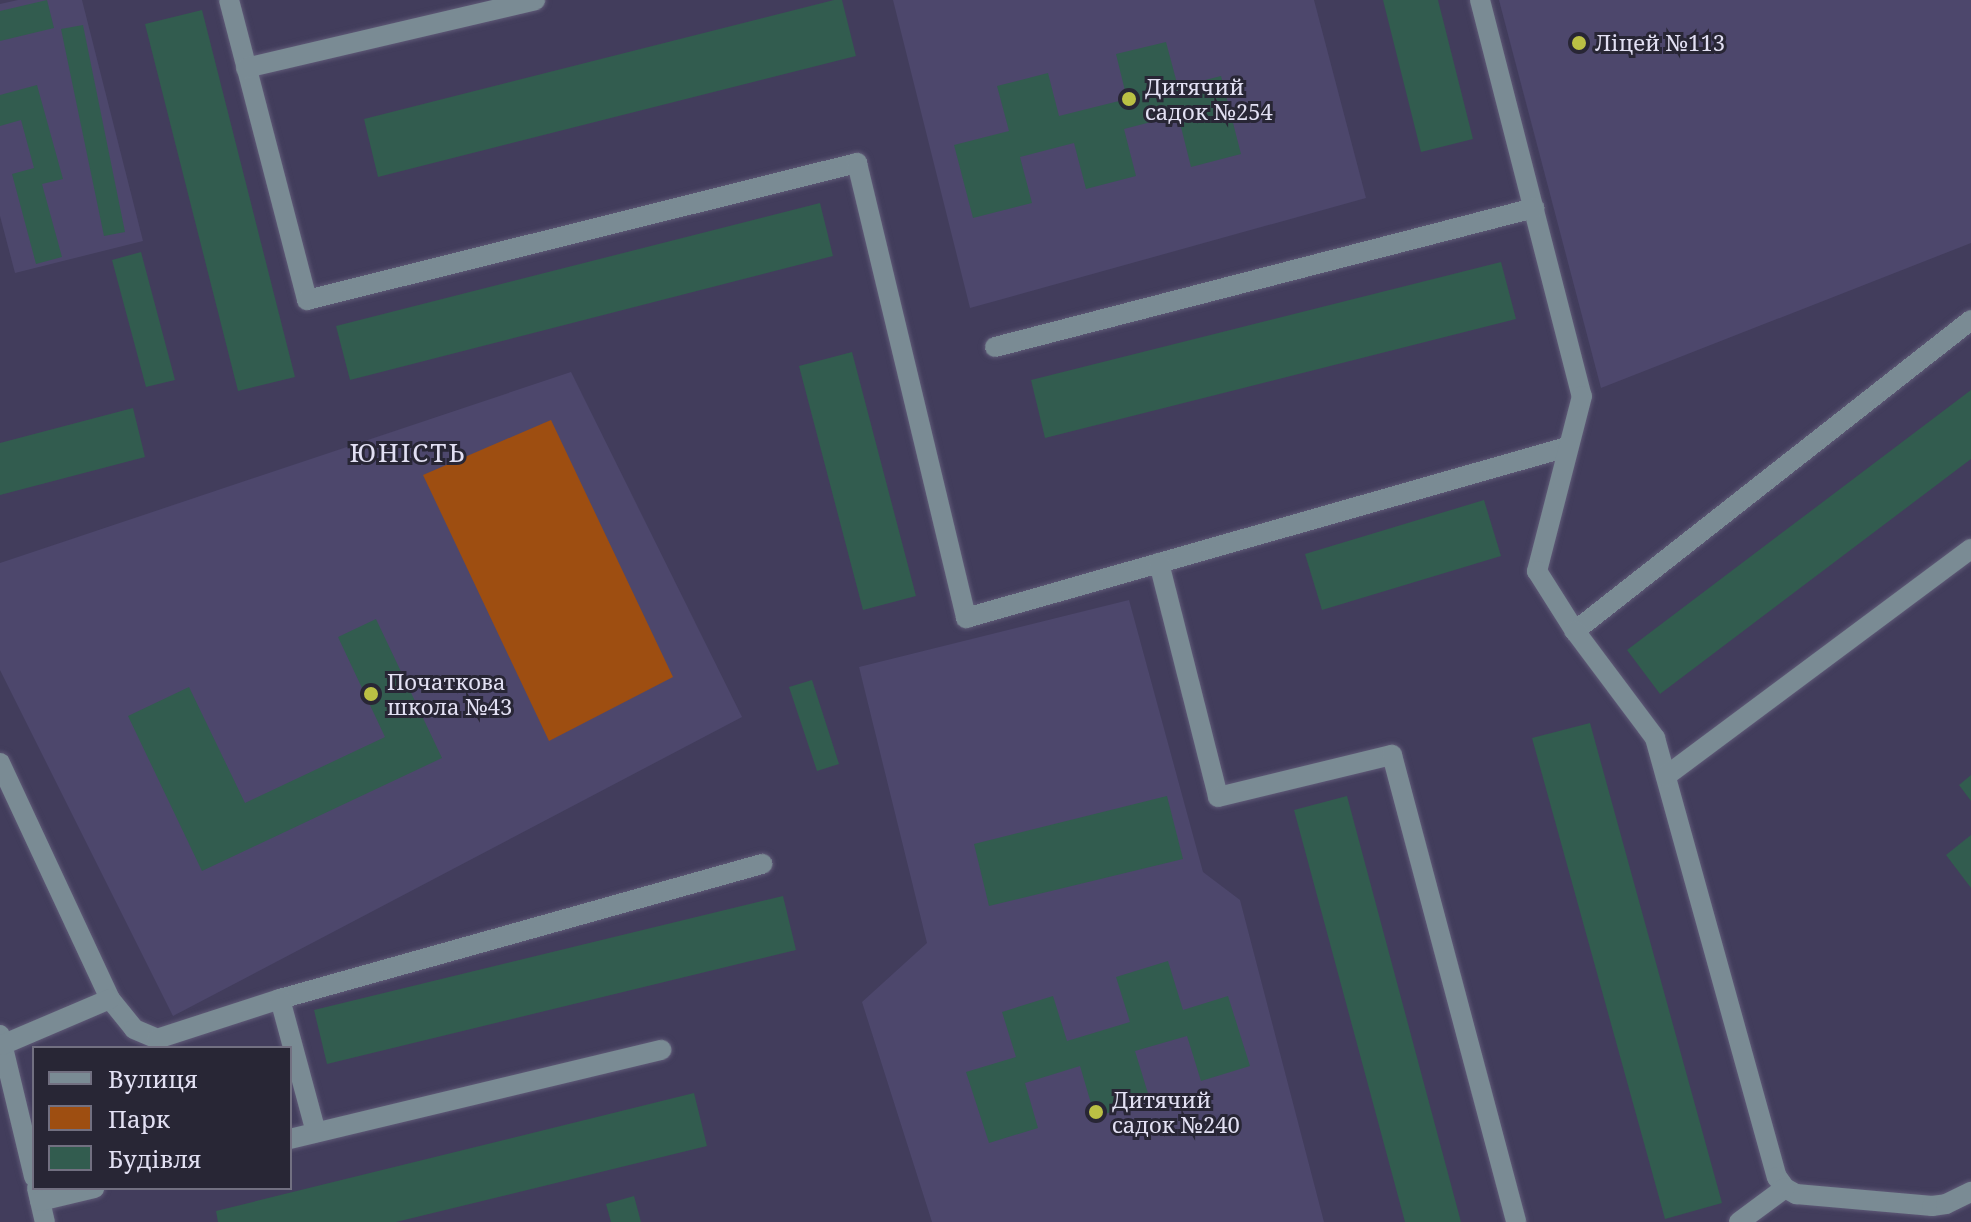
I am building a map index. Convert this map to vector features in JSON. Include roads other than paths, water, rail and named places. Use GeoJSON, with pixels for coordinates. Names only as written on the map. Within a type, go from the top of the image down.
{"type":"FeatureCollection","features":[{"type":"Feature","properties":{"kind":"lane"},"geometry":{"type":"LineString","coordinates":[[229,0],[307,300],[857,163],[966,618],[1567,447]]}},
{"type":"Feature","properties":{"kind":"lane"},"geometry":{"type":"LineString","coordinates":[[246,68],[535,0]]}},
{"type":"Feature","properties":{"kind":"lane"},"geometry":{"type":"LineString","coordinates":[[1480,0],[1582,396],[1537,571],[1575,631],[1655,738],[1777,1177],[1785,1188],[1796,1194],[1932,1206],[1946,1204],[1971,1192]]}},
{"type":"Feature","properties":{"kind":"lane"},"geometry":{"type":"LineString","coordinates":[[995,347],[1534,208]]}},
{"type":"Feature","properties":{"kind":"lane"},"geometry":{"type":"LineString","coordinates":[[1575,631],[1971,320]]}},
{"type":"Feature","properties":{"kind":"lane"},"geometry":{"type":"LineString","coordinates":[[1666,776],[1971,549]]}},
{"type":"Feature","properties":{"kind":"lane"},"geometry":{"type":"LineString","coordinates":[[1159,563],[1218,797],[1392,755],[1516,1222]]}},
{"type":"Feature","properties":{"kind":"lane"},"geometry":{"type":"LineString","coordinates":[[0,763],[110,999],[134,1029],[157,1039],[280,999],[762,864]]}},
{"type":"Feature","properties":{"kind":"lane"},"geometry":{"type":"LineString","coordinates":[[32,1169],[1,1040],[110,999]]}},
{"type":"Feature","properties":{"kind":"lane"},"geometry":{"type":"LineString","coordinates":[[280,999],[316,1132]]}},
{"type":"Feature","properties":{"kind":"lane"},"geometry":{"type":"LineString","coordinates":[[292,1138],[661,1050]]}},
{"type":"Feature","properties":{"kind":"lane"},"geometry":{"type":"LineString","coordinates":[[1739,1222],[1785,1188]]}},
{"type":"Feature","properties":{"kind":"lane"},"geometry":{"type":"LineString","coordinates":[[45,1222],[38,1195],[78,1190]]}},
{"type":"Feature","properties":{"kind":"place","name":"Ліцей №113"},"geometry":{"type":"Point","coordinates":[1579,43]}},
{"type":"Feature","properties":{"kind":"place","name":"Дитячий садок №254"},"geometry":{"type":"Point","coordinates":[1129,99]}},
{"type":"Feature","properties":{"kind":"place","name":"Початкова школа №43"},"geometry":{"type":"Point","coordinates":[371,694]}},
{"type":"Feature","properties":{"kind":"place","name":"Дитячий садок №240"},"geometry":{"type":"Point","coordinates":[1096,1112]}},
{"type":"Feature","properties":{"kind":"district","name":"ЮНІСТЬ"},"geometry":{"type":"Point","coordinates":[408,453]}}]}
